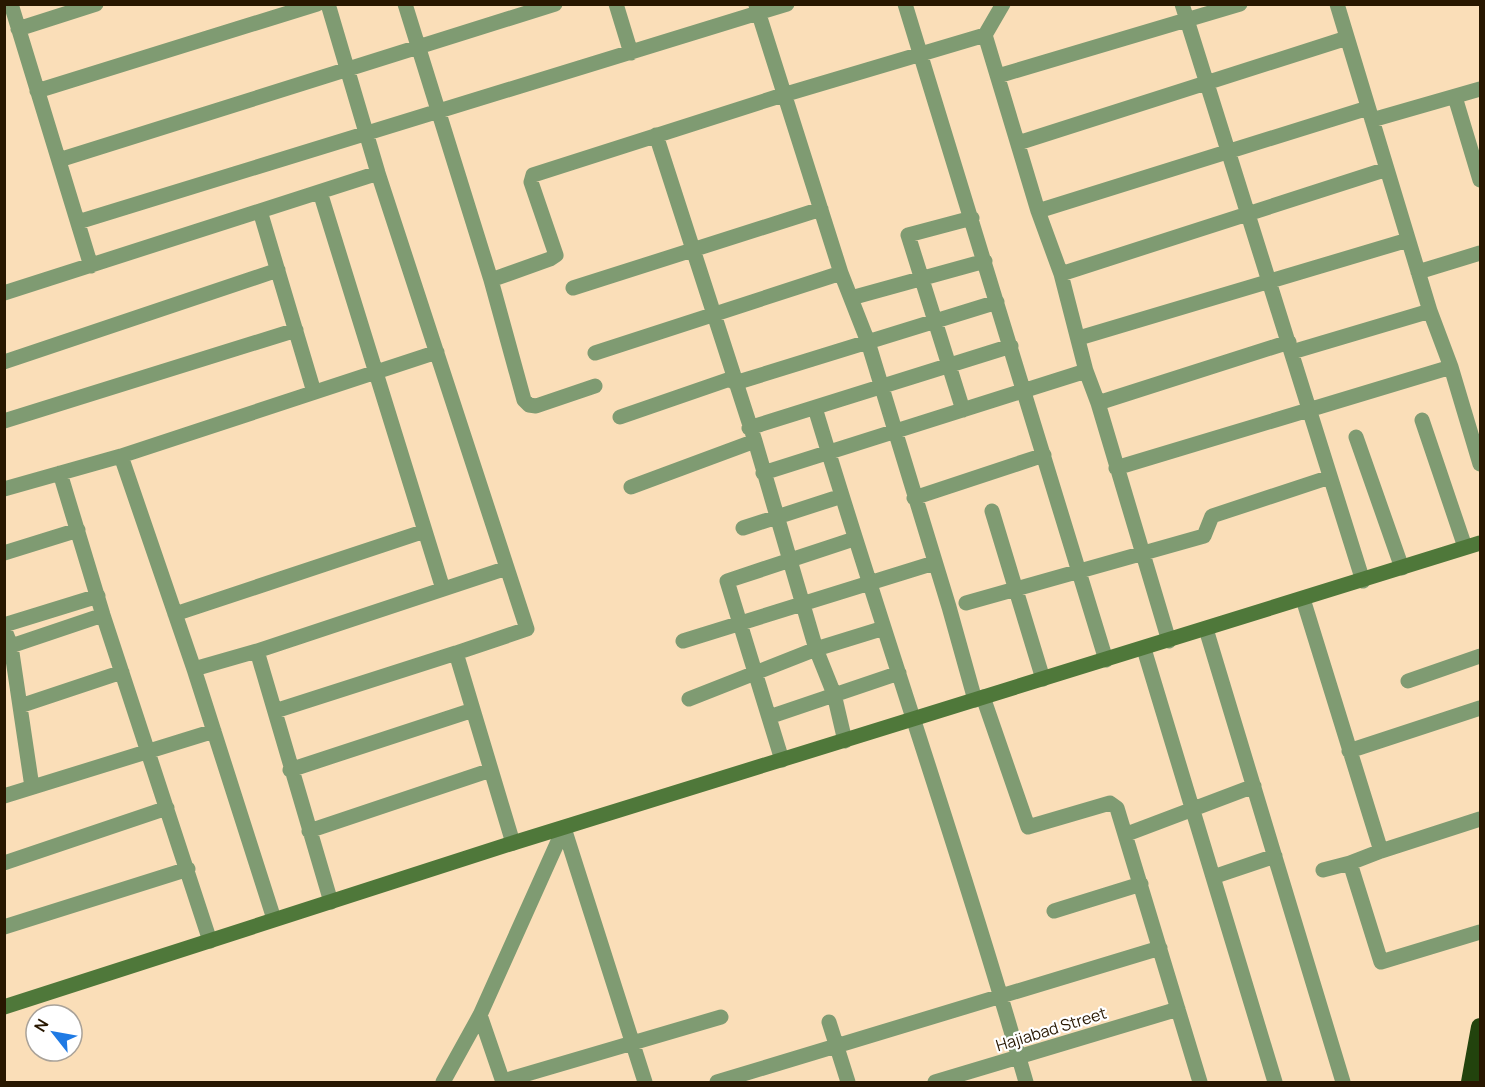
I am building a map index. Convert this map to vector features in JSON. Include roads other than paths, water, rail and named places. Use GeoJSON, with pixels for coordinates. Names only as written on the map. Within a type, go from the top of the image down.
{"type":"FeatureCollection","features":[{"type":"Feature","properties":{"kind":"highway"},"geometry":{"type":"LineString","coordinates":[[1470,1083],[1480,1027]]}},
{"type":"Feature","properties":{"kind":"street"},"geometry":{"type":"LineString","coordinates":[[11,4],[91,266]]}},
{"type":"Feature","properties":{"kind":"street"},"geometry":{"type":"LineString","coordinates":[[18,28],[96,4]]}},
{"type":"Feature","properties":{"kind":"street"},"geometry":{"type":"LineString","coordinates":[[38,91],[317,4]]}},
{"type":"Feature","properties":{"kind":"street"},"geometry":{"type":"LineString","coordinates":[[275,711],[527,629],[378,173],[328,4]]}},
{"type":"Feature","properties":{"kind":"street"},"geometry":{"type":"LineString","coordinates":[[405,4],[491,280],[524,400],[529,405],[536,406],[595,386]]}},
{"type":"Feature","properties":{"kind":"street"},"geometry":{"type":"LineString","coordinates":[[59,160],[555,4]]}},
{"type":"Feature","properties":{"kind":"street"},"geometry":{"type":"LineString","coordinates":[[616,4],[631,53]]}},
{"type":"Feature","properties":{"kind":"street"},"geometry":{"type":"LineString","coordinates":[[78,222],[631,53],[757,9],[787,4]]}},
{"type":"Feature","properties":{"kind":"street"},"geometry":{"type":"LineString","coordinates":[[905,4],[1106,660]]}},
{"type":"Feature","properties":{"kind":"street"},"geometry":{"type":"LineString","coordinates":[[491,280],[550,260],[556,255],[531,182],[533,175],[920,52],[985,34],[1003,4]]}},
{"type":"Feature","properties":{"kind":"street"},"geometry":{"type":"LineString","coordinates":[[1182,4],[1363,581]]}},
{"type":"Feature","properties":{"kind":"street"},"geometry":{"type":"LineString","coordinates":[[998,76],[1240,4]]}},
{"type":"Feature","properties":{"kind":"street"},"geometry":{"type":"LineString","coordinates":[[1337,4],[1430,311],[1451,367],[1480,464]]}},
{"type":"Feature","properties":{"kind":"street"},"geometry":{"type":"LineString","coordinates":[[757,9],[841,273],[868,342],[934,563],[979,698],[1028,827],[1110,803],[1117,808],[1127,834],[1200,1083]]}},
{"type":"Feature","properties":{"kind":"street"},"geometry":{"type":"LineString","coordinates":[[985,34],[1038,211],[1061,274],[1086,371],[1098,403],[1169,641]]}},
{"type":"Feature","properties":{"kind":"street"},"geometry":{"type":"LineString","coordinates":[[1018,142],[1347,38]]}},
{"type":"Feature","properties":{"kind":"street"},"geometry":{"type":"LineString","coordinates":[[1038,211],[1229,151],[1370,114],[1455,97],[1480,89]]}},
{"type":"Feature","properties":{"kind":"street"},"geometry":{"type":"LineString","coordinates":[[1455,97],[1480,180]]}},
{"type":"Feature","properties":{"kind":"street"},"geometry":{"type":"LineString","coordinates":[[656,135],[752,434],[816,649],[834,694],[845,741]]}},
{"type":"Feature","properties":{"kind":"street"},"geometry":{"type":"LineString","coordinates":[[1061,274],[1387,169]]}},
{"type":"Feature","properties":{"kind":"street"},"geometry":{"type":"LineString","coordinates":[[4,293],[378,173]]}},
{"type":"Feature","properties":{"kind":"street"},"geometry":{"type":"LineString","coordinates":[[320,192],[443,589]]}},
{"type":"Feature","properties":{"kind":"street"},"geometry":{"type":"LineString","coordinates":[[573,288],[821,209]]}},
{"type":"Feature","properties":{"kind":"street"},"geometry":{"type":"LineString","coordinates":[[260,211],[314,392]]}},
{"type":"Feature","properties":{"kind":"street"},"geometry":{"type":"LineString","coordinates":[[963,410],[908,235],[972,218]]}},
{"type":"Feature","properties":{"kind":"street"},"geometry":{"type":"LineString","coordinates":[[1079,338],[1408,240]]}},
{"type":"Feature","properties":{"kind":"street"},"geometry":{"type":"LineString","coordinates":[[1418,272],[1480,253]]}},
{"type":"Feature","properties":{"kind":"street"},"geometry":{"type":"LineString","coordinates":[[851,298],[985,261]]}},
{"type":"Feature","properties":{"kind":"street"},"geometry":{"type":"LineString","coordinates":[[4,362],[278,270]]}},
{"type":"Feature","properties":{"kind":"street"},"geometry":{"type":"LineString","coordinates":[[595,353],[841,273]]}},
{"type":"Feature","properties":{"kind":"street"},"geometry":{"type":"LineString","coordinates":[[620,417],[734,380],[997,302]]}},
{"type":"Feature","properties":{"kind":"street"},"geometry":{"type":"LineString","coordinates":[[1098,403],[1290,347],[1430,311]]}},
{"type":"Feature","properties":{"kind":"street"},"geometry":{"type":"LineString","coordinates":[[4,421],[296,330]]}},
{"type":"Feature","properties":{"kind":"street"},"geometry":{"type":"LineString","coordinates":[[631,487],[815,408],[880,385],[1011,346]]}},
{"type":"Feature","properties":{"kind":"street"},"geometry":{"type":"LineString","coordinates":[[4,489],[121,456],[437,352]]}},
{"type":"Feature","properties":{"kind":"street"},"geometry":{"type":"LineString","coordinates":[[1116,468],[1451,367]]}},
{"type":"Feature","properties":{"kind":"street"},"geometry":{"type":"LineString","coordinates":[[763,473],[1086,371]]}},
{"type":"Feature","properties":{"kind":"street"},"geometry":{"type":"LineString","coordinates":[[815,408],[854,539],[1001,996],[1026,1083]]}},
{"type":"Feature","properties":{"kind":"street"},"geometry":{"type":"LineString","coordinates":[[1422,420],[1465,548]]}},
{"type":"Feature","properties":{"kind":"street"},"geometry":{"type":"LineString","coordinates":[[1356,437],[1402,568]]}},
{"type":"Feature","properties":{"kind":"street"},"geometry":{"type":"LineString","coordinates":[[914,498],[1044,455]]}},
{"type":"Feature","properties":{"kind":"street"},"geometry":{"type":"LineString","coordinates":[[121,456],[176,614],[274,919]]}},
{"type":"Feature","properties":{"kind":"street"},"geometry":{"type":"LineString","coordinates":[[60,473],[103,615],[210,941]]}},
{"type":"Feature","properties":{"kind":"street"},"geometry":{"type":"LineString","coordinates":[[966,603],[1204,536],[1212,516],[1330,477]]}},
{"type":"Feature","properties":{"kind":"street"},"geometry":{"type":"LineString","coordinates":[[743,528],[842,496]]}},
{"type":"Feature","properties":{"kind":"street"},"geometry":{"type":"LineString","coordinates":[[992,511],[1043,679]]}},
{"type":"Feature","properties":{"kind":"street"},"geometry":{"type":"LineString","coordinates":[[4,553],[78,530]]}},
{"type":"Feature","properties":{"kind":"street"},"geometry":{"type":"LineString","coordinates":[[176,614],[425,531]]}},
{"type":"Feature","properties":{"kind":"street"},"geometry":{"type":"LineString","coordinates":[[782,760],[728,581],[854,539]]}},
{"type":"Feature","properties":{"kind":"street"},"geometry":{"type":"LineString","coordinates":[[4,1007],[513,843],[1303,600],[1480,543]]}},
{"type":"Feature","properties":{"kind":"street"},"geometry":{"type":"LineString","coordinates":[[683,641],[934,563]]}},
{"type":"Feature","properties":{"kind":"street"},"geometry":{"type":"LineString","coordinates":[[194,669],[257,651],[507,567]]}},
{"type":"Feature","properties":{"kind":"street"},"geometry":{"type":"LineString","coordinates":[[32,787],[11,646],[4,626],[98,596]]}},
{"type":"Feature","properties":{"kind":"street"},"geometry":{"type":"LineString","coordinates":[[1303,600],[1381,851]]}},
{"type":"Feature","properties":{"kind":"street"},"geometry":{"type":"LineString","coordinates":[[11,646],[103,615]]}},
{"type":"Feature","properties":{"kind":"street"},"geometry":{"type":"LineString","coordinates":[[689,699],[816,649],[884,628]]}},
{"type":"Feature","properties":{"kind":"street"},"geometry":{"type":"LineString","coordinates":[[1206,630],[1343,1083]]}},
{"type":"Feature","properties":{"kind":"street"},"geometry":{"type":"LineString","coordinates":[[1144,649],[1275,1083]]}},
{"type":"Feature","properties":{"kind":"street"},"geometry":{"type":"LineString","coordinates":[[257,651],[290,770],[331,902]]}},
{"type":"Feature","properties":{"kind":"street"},"geometry":{"type":"LineString","coordinates":[[456,653],[513,843]]}},
{"type":"Feature","properties":{"kind":"street"},"geometry":{"type":"LineString","coordinates":[[1408,681],[1480,656]]}},
{"type":"Feature","properties":{"kind":"street"},"geometry":{"type":"LineString","coordinates":[[20,706],[122,672]]}},
{"type":"Feature","properties":{"kind":"street"},"geometry":{"type":"LineString","coordinates":[[769,717],[898,673]]}},
{"type":"Feature","properties":{"kind":"street"},"geometry":{"type":"LineString","coordinates":[[1349,751],[1480,708]]}},
{"type":"Feature","properties":{"kind":"street"},"geometry":{"type":"LineString","coordinates":[[290,770],[473,710]]}},
{"type":"Feature","properties":{"kind":"street"},"geometry":{"type":"LineString","coordinates":[[4,796],[214,731]]}},
{"type":"Feature","properties":{"kind":"street"},"geometry":{"type":"LineString","coordinates":[[309,831],[491,770]]}},
{"type":"Feature","properties":{"kind":"street"},"geometry":{"type":"LineString","coordinates":[[1127,834],[1254,786]]}},
{"type":"Feature","properties":{"kind":"street"},"geometry":{"type":"LineString","coordinates":[[4,863],[167,808]]}},
{"type":"Feature","properties":{"kind":"street"},"geometry":{"type":"LineString","coordinates":[[1323,870],[1480,819]]}},
{"type":"Feature","properties":{"kind":"street"},"geometry":{"type":"LineString","coordinates":[[443,1083],[480,1015],[564,828]]}},
{"type":"Feature","properties":{"kind":"street"},"geometry":{"type":"LineString","coordinates":[[564,828],[645,1083]]}},
{"type":"Feature","properties":{"kind":"street"},"geometry":{"type":"LineString","coordinates":[[1213,877],[1275,856]]}},
{"type":"Feature","properties":{"kind":"street"},"geometry":{"type":"LineString","coordinates":[[1350,863],[1382,962],[1480,932]]}},
{"type":"Feature","properties":{"kind":"street"},"geometry":{"type":"LineString","coordinates":[[4,927],[188,869]]}},
{"type":"Feature","properties":{"kind":"street"},"geometry":{"type":"LineString","coordinates":[[1054,911],[1141,885]]}},
{"type":"Feature","properties":{"kind":"street"},"geometry":{"type":"LineString","coordinates":[[717,1083],[1160,948]]}},
{"type":"Feature","properties":{"kind":"street","name":"Hajiabad Street"},"geometry":{"type":"LineString","coordinates":[[935,1083],[1178,1009]]}},
{"type":"Feature","properties":{"kind":"street"},"geometry":{"type":"LineString","coordinates":[[480,1015],[503,1082],[721,1017]]}},
{"type":"Feature","properties":{"kind":"street"},"geometry":{"type":"LineString","coordinates":[[830,1022],[848,1083]]}}]}
